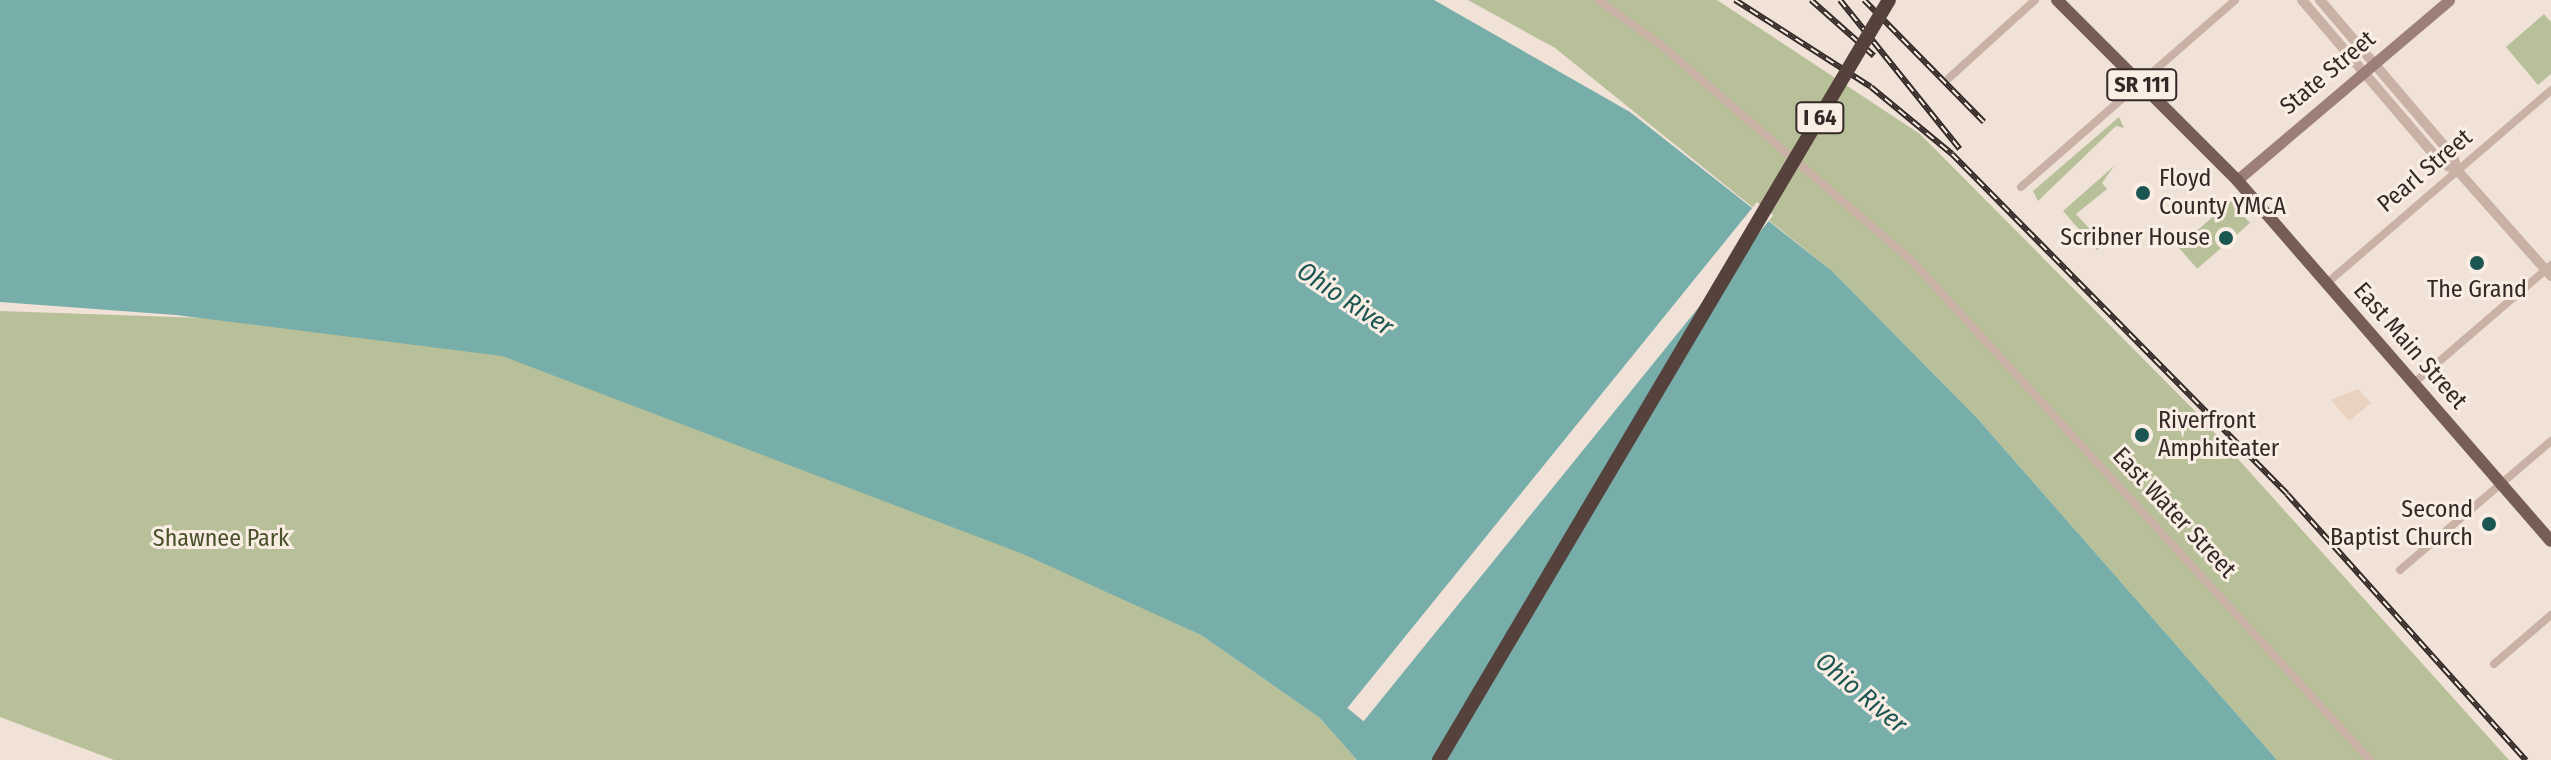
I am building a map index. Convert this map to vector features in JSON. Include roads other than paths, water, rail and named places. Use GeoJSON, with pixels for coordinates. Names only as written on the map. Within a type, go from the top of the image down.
{"type":"FeatureCollection","features":[{"type":"Feature","properties":{"kind":"highway","name":"I 64"},"geometry":{"type":"LineString","coordinates":[[1888,0],[1752,230],[1897,0]]}},
{"type":"Feature","properties":{"kind":"highway"},"geometry":{"type":"LineString","coordinates":[[1439,760],[1888,0]]}},
{"type":"Feature","properties":{"kind":"main road","name":"SR 111"},"geometry":{"type":"LineString","coordinates":[[2057,0],[2140,83]]}},
{"type":"Feature","properties":{"kind":"main road","name":"State Street"},"geometry":{"type":"LineString","coordinates":[[2237,180],[2449,0]]}},
{"type":"Feature","properties":{"kind":"main road","name":"East Main Street"},"geometry":{"type":"LineString","coordinates":[[2140,83],[2237,180],[2551,541]]}},
{"type":"Feature","properties":{"kind":"street","name":"East Water Street"},"geometry":{"type":"LineString","coordinates":[[1598,0],[1661,45],[1945,296],[2104,466],[2370,760]]}},
{"type":"Feature","properties":{"kind":"street"},"geometry":{"type":"LineString","coordinates":[[1949,78],[2035,0]]}},
{"type":"Feature","properties":{"kind":"street"},"geometry":{"type":"LineString","coordinates":[[2021,187],[2235,0]]}},
{"type":"Feature","properties":{"kind":"street"},"geometry":{"type":"LineString","coordinates":[[2302,0],[2369,67]]}},
{"type":"Feature","properties":{"kind":"street"},"geometry":{"type":"LineString","coordinates":[[2320,0],[2441,163],[2457,170],[2549,270],[2414,383]]}},
{"type":"Feature","properties":{"kind":"street","name":"Pearl Street"},"geometry":{"type":"LineString","coordinates":[[2327,283],[2551,90]]}},
{"type":"Feature","properties":{"kind":"street"},"geometry":{"type":"LineString","coordinates":[[2400,570],[2551,441]]}},
{"type":"Feature","properties":{"kind":"street"},"geometry":{"type":"LineString","coordinates":[[2090,467],[2104,466]]}},
{"type":"Feature","properties":{"kind":"street"},"geometry":{"type":"LineString","coordinates":[[2494,664],[2551,615]]}},
{"type":"Feature","properties":{"kind":"water","name":"Ohio River"},"geometry":{"type":"Polygon","coordinates":[[[0,0],[1434,0],[1630,112],[1832,271],[1977,418],[2277,760],[1357,760],[1320,718],[1201,635],[1023,554],[502,356],[176,315],[0,302],[0,0]]]}},
{"type":"Feature","properties":{"kind":"railway"},"geometry":{"type":"LineString","coordinates":[[1735,0],[1871,87],[1952,154],[2287,494],[2526,760]]}},
{"type":"Feature","properties":{"kind":"railway"},"geometry":{"type":"LineString","coordinates":[[1811,0],[1874,56]]}},
{"type":"Feature","properties":{"kind":"railway"},"geometry":{"type":"LineString","coordinates":[[1840,0],[1960,149]]}},
{"type":"Feature","properties":{"kind":"railway"},"geometry":{"type":"LineString","coordinates":[[1864,0],[1984,122]]}},
{"type":"Feature","properties":{"kind":"place","name":"Floyd County YMCA"},"geometry":{"type":"Point","coordinates":[2143,193]}},
{"type":"Feature","properties":{"kind":"place","name":"Scribner House"},"geometry":{"type":"Point","coordinates":[2226,238]}},
{"type":"Feature","properties":{"kind":"place","name":"The Grand"},"geometry":{"type":"Point","coordinates":[2477,263]}},
{"type":"Feature","properties":{"kind":"place","name":"Riverfront Amphiteater"},"geometry":{"type":"Point","coordinates":[2142,435]}},
{"type":"Feature","properties":{"kind":"place","name":"Second Baptist Church"},"geometry":{"type":"Point","coordinates":[2489,524]}},
{"type":"Feature","properties":{"kind":"park label","name":"Shawnee Park"},"geometry":{"type":"Point","coordinates":[221,539]}}]}
